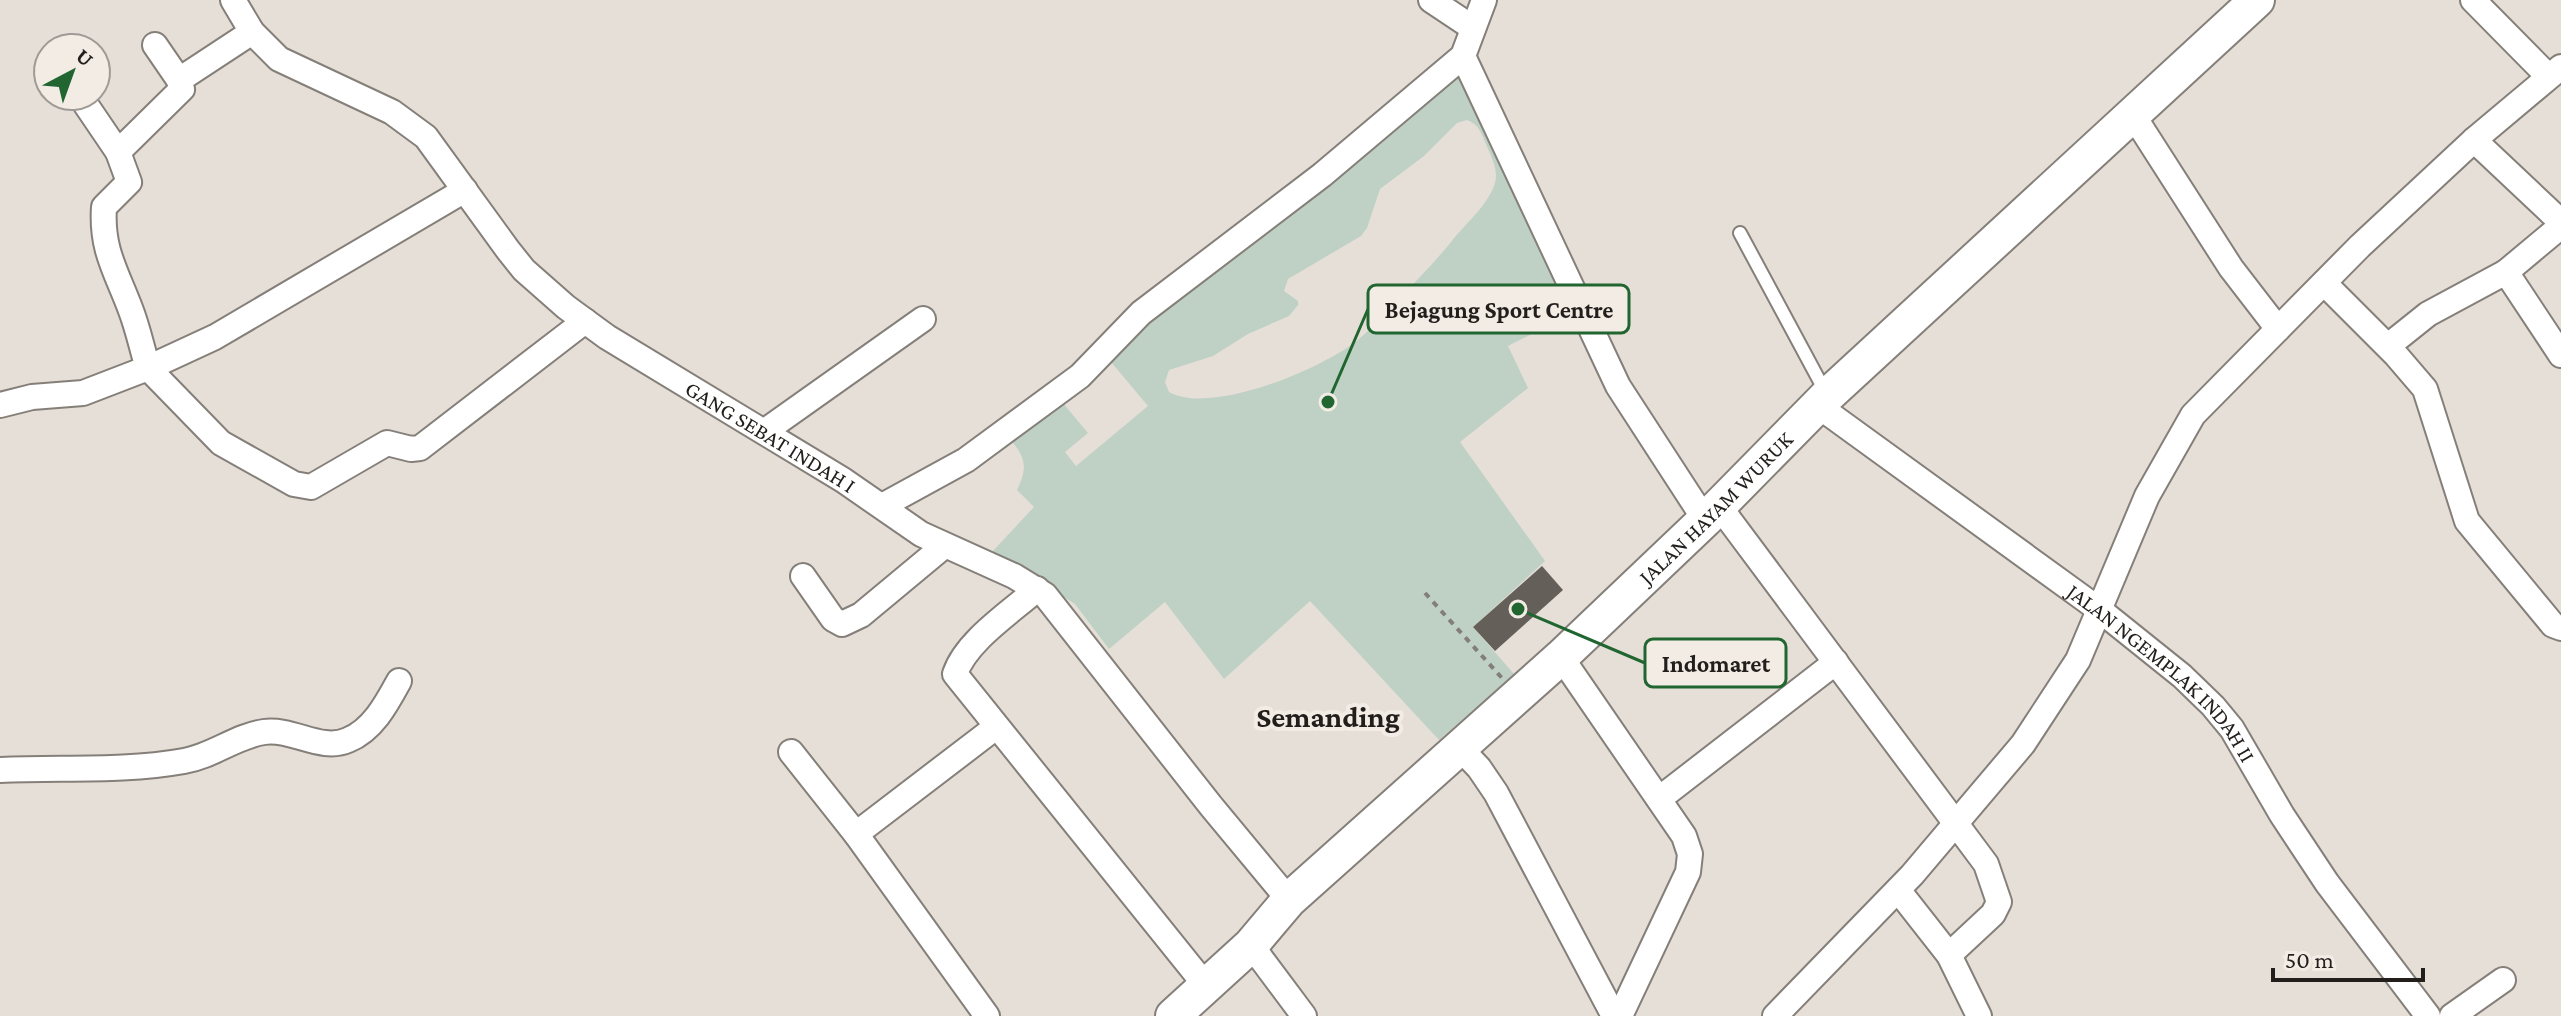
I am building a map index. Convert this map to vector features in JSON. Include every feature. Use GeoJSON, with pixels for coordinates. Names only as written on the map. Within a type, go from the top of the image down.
{"type":"FeatureCollection","features":[{"type":"Feature","properties":{"kind":"main road","name":"JALAN HAYAM WURUK"},"geometry":{"type":"LineString","coordinates":[[1173,1016],[1251,945],[1289,900],[1561,657],[1712,513],[1822,401],[2257,0]]}},
{"type":"Feature","properties":{"kind":"street","name":"GANG SEBAT INDAH I"},"geometry":{"type":"LineString","coordinates":[[233,0],[252,32],[279,59],[405,120],[436,148],[524,270],[585,321],[634,354],[765,431],[921,534],[1037,589],[1060,612],[1211,806],[1289,900]]}},
{"type":"Feature","properties":{"kind":"street"},"geometry":{"type":"LineString","coordinates":[[1431,0],[1473,28]]}},
{"type":"Feature","properties":{"kind":"street"},"geometry":{"type":"LineString","coordinates":[[882,506],[966,460],[1080,376],[1141,313],[1322,175],[1463,56],[1484,0]]}},
{"type":"Feature","properties":{"kind":"street"},"geometry":{"type":"LineString","coordinates":[[1775,1016],[1898,890],[2023,744],[2078,660],[2147,496],[2193,415],[2324,283],[2474,140],[2554,72],[2473,0]]}},
{"type":"Feature","properties":{"kind":"street"},"geometry":{"type":"LineString","coordinates":[[179,80],[252,32]]}},
{"type":"Feature","properties":{"kind":"street"},"geometry":{"type":"LineString","coordinates":[[118,152],[182,89],[155,45]]}},
{"type":"Feature","properties":{"kind":"street"},"geometry":{"type":"LineString","coordinates":[[1463,56],[1618,386],[1712,513],[1836,662],[1986,864],[1999,902],[1993,914],[1949,955]]}},
{"type":"Feature","properties":{"kind":"street"},"geometry":{"type":"LineString","coordinates":[[91,112],[118,152],[129,182],[104,207],[103,231],[148,368],[221,443],[294,484],[311,487],[387,443],[420,448],[585,321]]}},
{"type":"Feature","properties":{"kind":"street"},"geometry":{"type":"LineString","coordinates":[[2133,115],[2231,268],[2278,329]]}},
{"type":"Feature","properties":{"kind":"street"},"geometry":{"type":"LineString","coordinates":[[2388,346],[2428,314],[2506,272],[2561,224],[2552,211],[2474,140]]}},
{"type":"Feature","properties":{"kind":"street"},"geometry":{"type":"LineString","coordinates":[[0,405],[32,397],[83,393],[148,368],[215,337],[465,190]]}},
{"type":"Feature","properties":{"kind":"street"},"geometry":{"type":"LineString","coordinates":[[2506,272],[2561,355]]}},
{"type":"Feature","properties":{"kind":"street"},"geometry":{"type":"LineString","coordinates":[[2324,283],[2388,346],[2425,389],[2467,521],[2557,626]]}},
{"type":"Feature","properties":{"kind":"street"},"geometry":{"type":"LineString","coordinates":[[765,431],[923,319]]}},
{"type":"Feature","properties":{"kind":"street","name":"JALAN NGEMPLAK INDAH II"},"geometry":{"type":"LineString","coordinates":[[1822,401],[2101,611],[2182,676],[2232,729],[2282,815],[2327,883],[2428,1016]]}},
{"type":"Feature","properties":{"kind":"street"},"geometry":{"type":"LineString","coordinates":[[803,576],[833,619],[842,624],[861,615],[944,546]]}},
{"type":"Feature","properties":{"kind":"street"},"geometry":{"type":"LineString","coordinates":[[1037,589],[971,647],[959,662],[955,674],[1206,986]]}},
{"type":"Feature","properties":{"kind":"street"},"geometry":{"type":"LineString","coordinates":[[1561,657],[1684,836],[1690,854],[1688,872],[1617,1016]]}},
{"type":"Feature","properties":{"kind":"street"},"geometry":{"type":"LineString","coordinates":[[1659,799],[1836,662]]}},
{"type":"Feature","properties":{"kind":"street"},"geometry":{"type":"LineString","coordinates":[[0,770],[76,771],[180,762],[206,756],[264,732],[279,731],[336,744],[357,736],[368,727],[388,702],[399,681]]}},
{"type":"Feature","properties":{"kind":"street"},"geometry":{"type":"LineString","coordinates":[[856,834],[996,727]]}},
{"type":"Feature","properties":{"kind":"street"},"geometry":{"type":"LineString","coordinates":[[1459,747],[1479,768],[1496,793],[1617,1016]]}},
{"type":"Feature","properties":{"kind":"street"},"geometry":{"type":"LineString","coordinates":[[791,752],[856,834],[987,1016]]}},
{"type":"Feature","properties":{"kind":"street"},"geometry":{"type":"LineString","coordinates":[[1898,890],[1949,955],[1979,1016]]}},
{"type":"Feature","properties":{"kind":"street"},"geometry":{"type":"LineString","coordinates":[[1251,945],[1304,1016]]}},
{"type":"Feature","properties":{"kind":"street"},"geometry":{"type":"LineString","coordinates":[[2452,1016],[2503,980]]}},
{"type":"Feature","properties":{"kind":"lane"},"geometry":{"type":"LineString","coordinates":[[1740,233],[1822,401]]}},
{"type":"Feature","properties":{"kind":"path"},"geometry":{"type":"LineString","coordinates":[[1425,593],[1517,694]]}},
{"type":"Feature","properties":{"kind":"green space"},"geometry":{"type":"Polygon","coordinates":[[[1459,68],[1573,313],[1508,346],[1528,388],[1460,442],[1545,561],[1473,627],[1514,674],[1439,740],[1310,601],[1224,679],[1165,602],[1109,649],[1075,604],[992,552],[1034,507],[1017,490],[1024,465],[1003,431],[1057,396],[1088,433],[1065,452],[1076,466],[1148,406],[1106,356],[1459,68]],[[1471,122],[1457,123],[1424,156],[1380,189],[1367,228],[1361,236],[1288,279],[1284,291],[1298,301],[1289,316],[1248,334],[1213,356],[1169,370],[1165,382],[1169,392],[1188,398],[1212,398],[1266,386],[1320,363],[1358,340],[1434,262],[1488,198],[1496,173],[1480,132],[1471,122]]]}},
{"type":"Feature","properties":{"kind":"building"},"geometry":{"type":"Polygon","coordinates":[[[1542,566],[1563,590],[1495,651],[1473,627],[1542,566]]]}},
{"type":"Feature","properties":{"kind":"place","name":"Bejagung Sport Centre"},"geometry":{"type":"Point","coordinates":[1328,402]}},
{"type":"Feature","properties":{"kind":"place","name":"Indomaret"},"geometry":{"type":"Point","coordinates":[1518,609]}},
{"type":"Feature","properties":{"kind":"district","name":"Semanding"},"geometry":{"type":"Point","coordinates":[1328,716]}}]}
